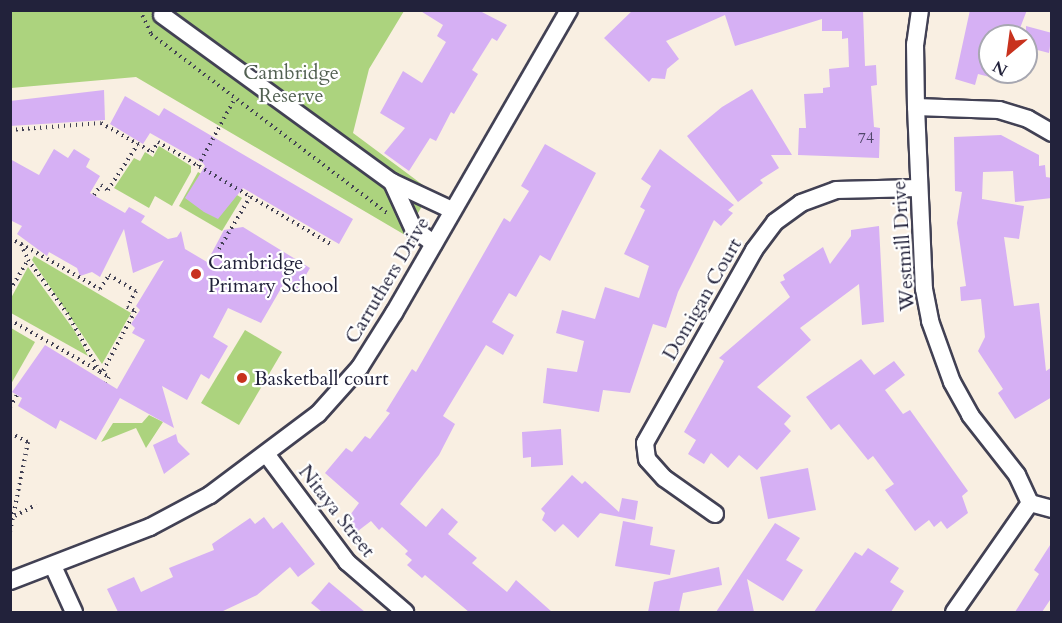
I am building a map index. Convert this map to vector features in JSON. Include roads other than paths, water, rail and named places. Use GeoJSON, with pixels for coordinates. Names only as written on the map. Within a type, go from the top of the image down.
{"type":"FeatureCollection","features":[{"type":"Feature","properties":{"kind":"street","name":"Carruthers Drive"},"geometry":{"type":"LineString","coordinates":[[10,582],[54,566],[180,511],[210,495],[302,429],[360,367],[569,10]]}},
{"type":"Feature","properties":{"kind":"street","name":"Westmill Drive"},"geometry":{"type":"LineString","coordinates":[[908,10],[915,44]]}},
{"type":"Feature","properties":{"kind":"street","name":"Westmill Drive"},"geometry":{"type":"LineString","coordinates":[[920,10],[915,44],[916,107],[924,289],[930,321],[952,382],[965,407],[1017,475],[1030,503]]}},
{"type":"Feature","properties":{"kind":"street"},"geometry":{"type":"LineString","coordinates":[[162,15],[392,182],[452,210]]}},
{"type":"Feature","properties":{"kind":"street"},"geometry":{"type":"LineString","coordinates":[[916,107],[999,110],[1028,119],[1052,133]]}},
{"type":"Feature","properties":{"kind":"street"},"geometry":{"type":"LineString","coordinates":[[392,182],[413,228],[434,244]]}},
{"type":"Feature","properties":{"kind":"street","name":"Domigan Court"},"geometry":{"type":"LineString","coordinates":[[715,514],[664,478],[647,459],[645,443],[754,250],[775,222],[801,203],[819,196],[836,190],[919,188]]}},
{"type":"Feature","properties":{"kind":"street","name":"Nitaya Street"},"geometry":{"type":"LineString","coordinates":[[267,455],[347,561],[405,612]]}},
{"type":"Feature","properties":{"kind":"street"},"geometry":{"type":"LineString","coordinates":[[955,612],[1030,503],[1052,509]]}},
{"type":"Feature","properties":{"kind":"street"},"geometry":{"type":"LineString","coordinates":[[54,566],[74,612]]}},
{"type":"Feature","properties":{"kind":"place","name":"Cambridge Primary School"},"geometry":{"type":"Point","coordinates":[196,274]}},
{"type":"Feature","properties":{"kind":"place","name":"Basketball court"},"geometry":{"type":"Point","coordinates":[242,378]}},
{"type":"Feature","properties":{"kind":"park label","name":"Cambridge Reserve"},"geometry":{"type":"Point","coordinates":[291,84]}}]}
